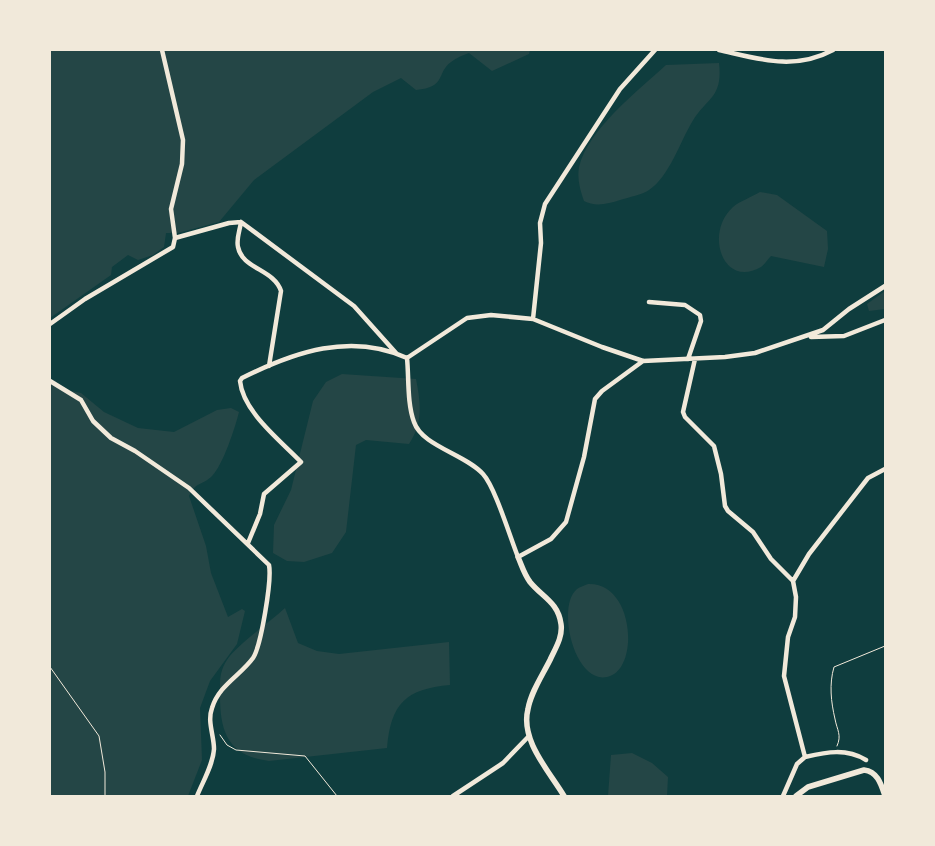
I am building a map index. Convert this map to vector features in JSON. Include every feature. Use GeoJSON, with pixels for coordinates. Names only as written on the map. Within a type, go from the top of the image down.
{"type":"FeatureCollection","features":[{"type":"Feature","properties":{"kind":"street"},"geometry":{"type":"LineString","coordinates":[[50,324],[86,299],[173,246],[175,238],[171,209],[182,164],[183,140],[162,50]]}},
{"type":"Feature","properties":{"kind":"street"},"geometry":{"type":"LineString","coordinates":[[533,319],[541,243],[542,212],[620,88],[655,50]]}},
{"type":"Feature","properties":{"kind":"street"},"geometry":{"type":"LineString","coordinates":[[719,50],[773,63],[806,61],[833,50]]}},
{"type":"Feature","properties":{"kind":"street"},"geometry":{"type":"LineString","coordinates":[[175,238],[229,223],[241,222],[354,306],[396,353]]}},
{"type":"Feature","properties":{"kind":"street"},"geometry":{"type":"LineString","coordinates":[[241,222],[237,244],[240,251],[259,270],[272,276],[282,291],[269,366]]}},
{"type":"Feature","properties":{"kind":"street"},"geometry":{"type":"LineString","coordinates":[[407,358],[467,318],[491,315],[533,319],[602,348],[643,361],[694,359],[755,353],[774,345],[807,337],[823,330],[849,309],[885,286]]}},
{"type":"Feature","properties":{"kind":"street"},"geometry":{"type":"LineString","coordinates":[[649,302],[685,305],[700,315],[700,321],[688,359]]}},
{"type":"Feature","properties":{"kind":"street"},"geometry":{"type":"LineString","coordinates":[[807,337],[844,336],[885,320]]}},
{"type":"Feature","properties":{"kind":"street"},"geometry":{"type":"LineString","coordinates":[[248,543],[260,514],[264,494],[301,462],[262,424],[240,385],[242,378],[305,352],[332,346],[357,345],[396,353],[407,358]]}},
{"type":"Feature","properties":{"kind":"street"},"geometry":{"type":"LineString","coordinates":[[407,358],[412,414],[416,427],[424,436],[466,460],[484,475],[494,493],[518,558],[529,580],[553,603],[561,624],[559,640],[528,709],[529,736],[564,796]]}},
{"type":"Feature","properties":{"kind":"street"},"geometry":{"type":"LineString","coordinates":[[694,359],[683,412],[685,417],[714,446],[721,474],[725,506],[728,511],[753,532],[771,559],[793,581],[796,597],[795,617],[788,636],[784,676],[805,756]]}},
{"type":"Feature","properties":{"kind":"street"},"geometry":{"type":"LineString","coordinates":[[518,558],[551,539],[566,522],[584,457],[595,399],[602,391],[643,361]]}},
{"type":"Feature","properties":{"kind":"street"},"geometry":{"type":"LineString","coordinates":[[50,381],[80,400],[93,421],[111,438],[135,451],[189,488],[269,565],[269,588],[254,656],[226,683],[213,703],[210,717],[214,747],[213,758],[197,796]]}},
{"type":"Feature","properties":{"kind":"street"},"geometry":{"type":"LineString","coordinates":[[793,581],[809,554],[868,478],[885,469]]}},
{"type":"Feature","properties":{"kind":"street"},"geometry":{"type":"LineString","coordinates":[[453,796],[503,763],[529,736]]}},
{"type":"Feature","properties":{"kind":"street"},"geometry":{"type":"LineString","coordinates":[[783,796],[797,764],[805,756],[834,752],[857,754],[866,760]]}},
{"type":"Feature","properties":{"kind":"street"},"geometry":{"type":"LineString","coordinates":[[796,796],[815,784],[864,770],[874,773],[880,780],[885,796]]}},
{"type":"Feature","properties":{"kind":"path"},"geometry":{"type":"LineString","coordinates":[[834,752],[840,740],[831,693],[834,667],[885,646]]}},
{"type":"Feature","properties":{"kind":"path"},"geometry":{"type":"LineString","coordinates":[[50,666],[99,736],[105,772],[105,796]]}},
{"type":"Feature","properties":{"kind":"path"},"geometry":{"type":"LineString","coordinates":[[217,731],[227,745],[236,750],[305,756],[337,796]]}},
{"type":"Feature","properties":{"kind":"shaded area"},"geometry":{"type":"Polygon","coordinates":[[[50,50],[530,50],[529,54],[492,71],[469,53],[446,66],[440,79],[432,86],[416,90],[401,78],[373,92],[254,180],[219,222],[178,233],[166,233],[164,247],[153,255],[138,260],[128,255],[112,267],[111,275],[50,318],[50,50]]]}},
{"type":"Feature","properties":{"kind":"shaded area"},"geometry":{"type":"Polygon","coordinates":[[[719,63],[719,83],[713,96],[692,122],[668,168],[656,184],[643,193],[611,203],[597,204],[584,201],[579,184],[579,167],[592,139],[615,112],[666,65],[719,63]]]}},
{"type":"Feature","properties":{"kind":"shaded area"},"geometry":{"type":"Polygon","coordinates":[[[760,192],[777,195],[827,231],[828,249],[824,267],[771,256],[761,267],[748,272],[737,271],[728,265],[722,255],[719,243],[720,230],[724,218],[733,207],[760,192]]]}},
{"type":"Feature","properties":{"kind":"shaded area"},"geometry":{"type":"Polygon","coordinates":[[[885,291],[885,309],[869,311],[867,304],[885,291]]]}},
{"type":"Feature","properties":{"kind":"shaded area"},"geometry":{"type":"Polygon","coordinates":[[[342,374],[416,379],[420,405],[417,428],[409,444],[366,440],[356,445],[346,532],[332,553],[304,562],[287,561],[273,553],[274,525],[291,490],[313,401],[326,382],[342,374]]]}},
{"type":"Feature","properties":{"kind":"shaded area"},"geometry":{"type":"Polygon","coordinates":[[[50,380],[62,389],[81,393],[104,412],[138,428],[174,432],[217,410],[231,408],[239,412],[228,446],[216,471],[212,476],[194,488],[189,496],[206,546],[211,573],[228,617],[242,609],[245,611],[237,644],[210,681],[200,708],[202,760],[188,796],[50,796],[50,380]]]}},
{"type":"Feature","properties":{"kind":"shaded area"},"geometry":{"type":"Polygon","coordinates":[[[588,584],[604,587],[615,597],[623,611],[628,628],[625,660],[618,671],[607,677],[595,676],[585,669],[577,657],[572,642],[568,611],[571,598],[577,589],[588,584]]]}},
{"type":"Feature","properties":{"kind":"shaded area"},"geometry":{"type":"Polygon","coordinates":[[[285,608],[298,643],[317,651],[339,654],[449,642],[450,685],[422,690],[404,701],[397,709],[392,720],[387,748],[269,761],[244,754],[236,748],[225,732],[220,709],[221,673],[224,664],[232,654],[285,608]]]}},
{"type":"Feature","properties":{"kind":"shaded area"},"geometry":{"type":"Polygon","coordinates":[[[632,753],[652,763],[668,777],[667,796],[608,796],[611,755],[632,753]]]}}]}
